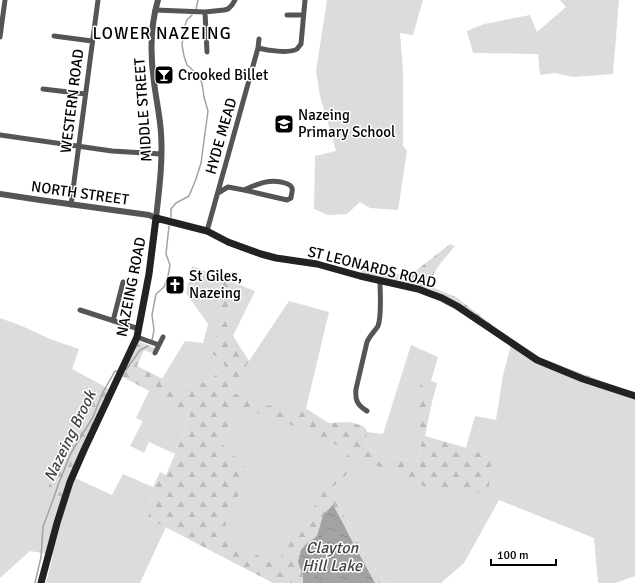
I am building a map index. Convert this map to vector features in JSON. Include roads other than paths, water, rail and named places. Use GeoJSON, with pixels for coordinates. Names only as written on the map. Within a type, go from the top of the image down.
{"type":"FeatureCollection","features":[{"type":"Feature","properties":{"kind":"main road","name":"ST LEONARDS ROAD"},"geometry":{"type":"LineString","coordinates":[[156,218],[207,231],[228,242],[276,258],[317,264],[380,281],[418,289],[442,298],[457,306],[537,360],[583,379],[635,396]]}},
{"type":"Feature","properties":{"kind":"main road","name":"NAZEING ROAD"},"geometry":{"type":"LineString","coordinates":[[42,583],[57,523],[70,482],[138,333],[149,274],[156,218]]}},
{"type":"Feature","properties":{"kind":"street"},"geometry":{"type":"LineString","coordinates":[[0,37],[5,0]]}},
{"type":"Feature","properties":{"kind":"street","name":"WESTERN ROAD"},"geometry":{"type":"LineString","coordinates":[[71,205],[98,0]]}},
{"type":"Feature","properties":{"kind":"street","name":"MIDDLE STREET"},"geometry":{"type":"LineString","coordinates":[[156,218],[161,135],[151,47],[155,10],[158,0]]}},
{"type":"Feature","properties":{"kind":"street"},"geometry":{"type":"LineString","coordinates":[[155,10],[205,12],[224,10],[228,9],[235,0]]}},
{"type":"Feature","properties":{"kind":"street"},"geometry":{"type":"LineString","coordinates":[[258,48],[275,51],[298,49],[301,44],[305,0]]}},
{"type":"Feature","properties":{"kind":"street"},"geometry":{"type":"LineString","coordinates":[[205,12],[207,52]]}},
{"type":"Feature","properties":{"kind":"street"},"geometry":{"type":"LineString","coordinates":[[287,15],[303,15]]}},
{"type":"Feature","properties":{"kind":"street"},"geometry":{"type":"LineString","coordinates":[[54,36],[92,41]]}},
{"type":"Feature","properties":{"kind":"street","name":"HYDE MEAD"},"geometry":{"type":"LineString","coordinates":[[207,231],[258,48],[259,39]]}},
{"type":"Feature","properties":{"kind":"street"},"geometry":{"type":"LineString","coordinates":[[43,89],[85,94]]}},
{"type":"Feature","properties":{"kind":"street"},"geometry":{"type":"LineString","coordinates":[[0,134],[79,146],[161,154]]}},
{"type":"Feature","properties":{"kind":"street"},"geometry":{"type":"LineString","coordinates":[[222,177],[228,187]]}},
{"type":"Feature","properties":{"kind":"street"},"geometry":{"type":"LineString","coordinates":[[218,193],[228,187],[287,200],[290,198],[292,187],[289,184],[277,181],[264,182],[244,190]]}},
{"type":"Feature","properties":{"kind":"street","name":"NORTH STREET"},"geometry":{"type":"LineString","coordinates":[[0,194],[149,215],[156,218]]}},
{"type":"Feature","properties":{"kind":"street"},"geometry":{"type":"LineString","coordinates":[[367,411],[357,402],[355,396],[367,342],[370,335],[378,326],[380,319],[380,281]]}},
{"type":"Feature","properties":{"kind":"street"},"geometry":{"type":"LineString","coordinates":[[113,321],[123,282]]}},
{"type":"Feature","properties":{"kind":"street"},"geometry":{"type":"LineString","coordinates":[[80,310],[113,321],[159,345]]}},
{"type":"Feature","properties":{"kind":"street"},"geometry":{"type":"LineString","coordinates":[[156,353],[163,336]]}},
{"type":"Feature","properties":{"kind":"water","name":"Clayton Hill Lake"},"geometry":{"type":"Polygon","coordinates":[[[333,505],[375,583],[303,583],[303,576],[298,562],[301,550],[306,544],[317,536],[323,515],[333,505]]]}},
{"type":"Feature","properties":{"kind":"waterway","name":"Nazeing Brook"},"geometry":{"type":"LineString","coordinates":[[196,9],[198,0]]}},
{"type":"Feature","properties":{"kind":"waterway","name":"Nazeing Brook"},"geometry":{"type":"LineString","coordinates":[[171,217],[171,209],[176,203],[189,196],[196,179],[201,163],[208,111],[202,83],[197,74],[187,65],[182,45],[184,28],[187,20],[192,15]]}},
{"type":"Feature","properties":{"kind":"waterway","name":"Nazeing Brook"},"geometry":{"type":"LineString","coordinates":[[152,340],[154,330],[152,315],[156,294],[164,287],[170,265],[166,254],[169,226]]}},
{"type":"Feature","properties":{"kind":"waterway","name":"Nazeing Brook"},"geometry":{"type":"LineString","coordinates":[[126,370],[140,350],[148,346]]}},
{"type":"Feature","properties":{"kind":"waterway","name":"Nazeing Brook"},"geometry":{"type":"LineString","coordinates":[[35,583],[41,557],[43,527],[58,485],[71,453],[93,417],[102,394],[115,371],[118,371]]}},
{"type":"Feature","properties":{"kind":"place","name":"Crooked Billet"},"geometry":{"type":"Point","coordinates":[164,75]}},
{"type":"Feature","properties":{"kind":"place","name":"Nazeing Primary School"},"geometry":{"type":"Point","coordinates":[284,124]}},
{"type":"Feature","properties":{"kind":"place","name":"St Giles, Nazeing"},"geometry":{"type":"Point","coordinates":[175,285]}},
{"type":"Feature","properties":{"kind":"district","name":"LOWER NAZEING"},"geometry":{"type":"Point","coordinates":[162,33]}}]}
